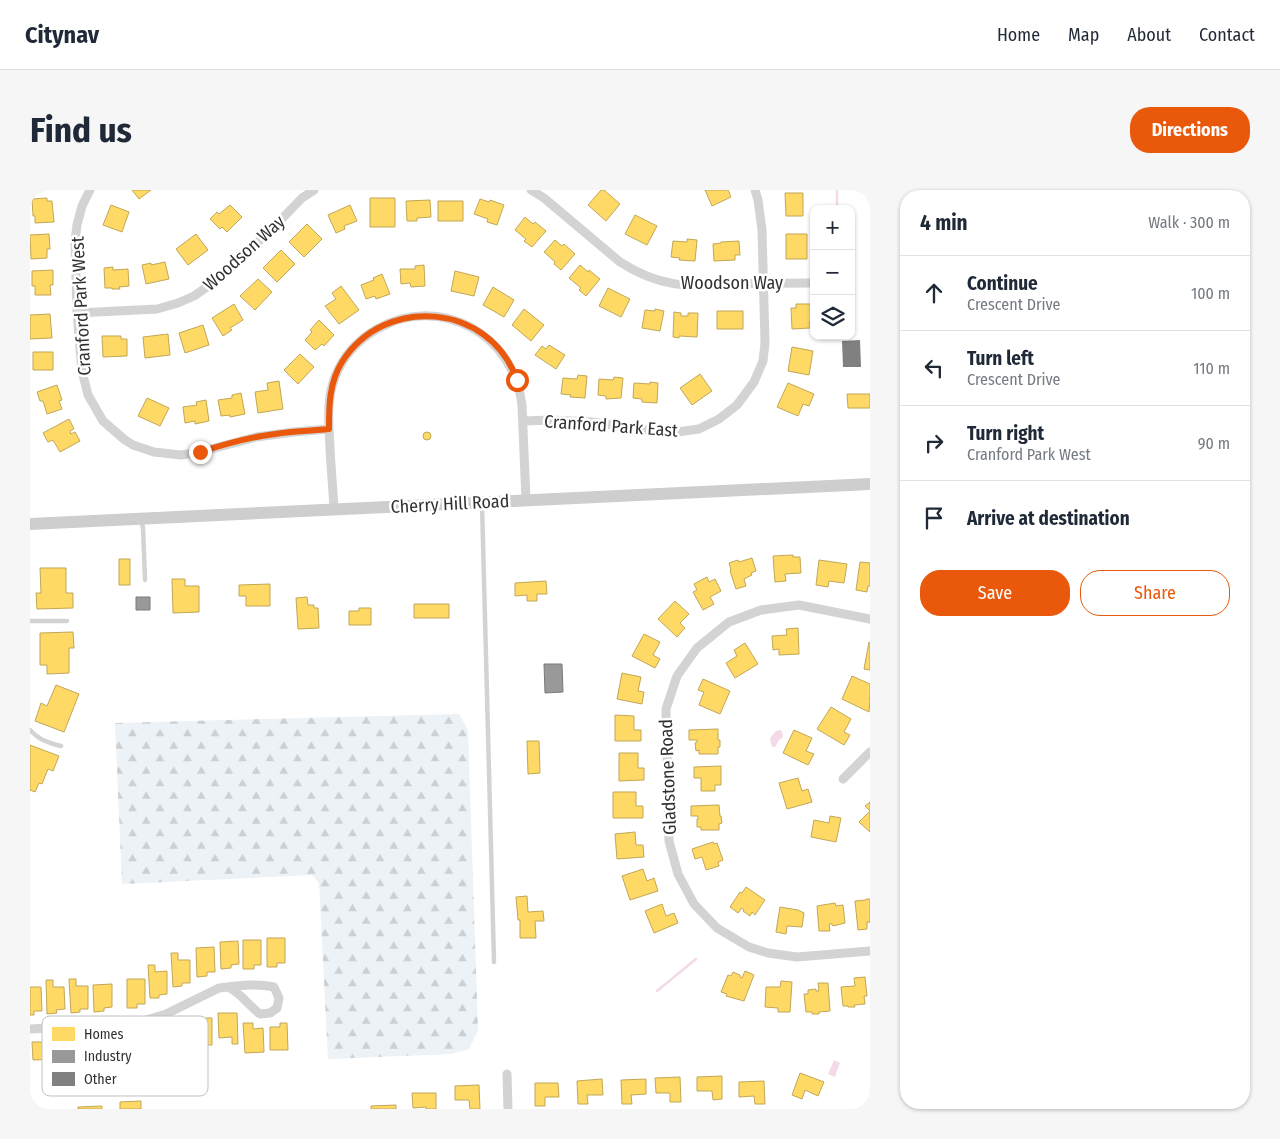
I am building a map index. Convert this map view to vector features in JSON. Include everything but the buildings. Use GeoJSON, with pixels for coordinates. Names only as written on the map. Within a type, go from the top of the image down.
{"type":"FeatureCollection","features":[{"type":"Feature","properties":{"kind":"main road","name":"Cherry Hill Road"},"geometry":{"type":"LineString","coordinates":[[30,524],[870,484]]}},
{"type":"Feature","properties":{"kind":"street","name":"Cranford Park West"},"geometry":{"type":"LineString","coordinates":[[90,190],[82,206],[75,241],[78,313],[82,371],[88,395],[103,421],[133,445],[154,452],[182,455],[256,437],[329,429]]}},
{"type":"Feature","properties":{"kind":"street","name":"Woodson Way"},"geometry":{"type":"LineString","coordinates":[[78,313],[157,308],[194,296],[220,278],[276,226],[302,198],[314,190]]}},
{"type":"Feature","properties":{"kind":"street","name":"Woodson Way"},"geometry":{"type":"LineString","coordinates":[[531,190],[544,198],[620,262],[647,277],[667,283],[689,286],[810,282]]}},
{"type":"Feature","properties":{"kind":"street","name":"Cranford Park East"},"geometry":{"type":"LineString","coordinates":[[524,422],[552,420],[591,422],[670,433],[699,429],[719,419],[737,405],[754,382],[763,361],[765,343],[762,230],[755,190]]}},
{"type":"Feature","properties":{"kind":"street"},"geometry":{"type":"LineString","coordinates":[[334,509],[329,405],[332,387],[339,367],[365,336],[384,325],[402,318],[424,316],[443,318],[463,324],[479,332],[496,346],[508,362],[514,373],[522,398],[526,500]]}},
{"type":"Feature","properties":{"kind":"street","name":"Gladstone Road"},"geometry":{"type":"LineString","coordinates":[[870,618],[799,605],[761,610],[729,622],[697,648],[677,676],[666,709],[669,841],[678,874],[694,904],[717,928],[749,947],[768,953],[797,957],[870,951]]}},
{"type":"Feature","properties":{"kind":"street"},"geometry":{"type":"LineString","coordinates":[[843,779],[870,752]]}},
{"type":"Feature","properties":{"kind":"street"},"geometry":{"type":"LineString","coordinates":[[160,1016],[219,988],[228,987],[262,984],[274,987],[279,998],[277,1008],[260,1014],[240,995],[228,987]]}},
{"type":"Feature","properties":{"kind":"street"},"geometry":{"type":"LineString","coordinates":[[507,1074],[508,1109]]}},
{"type":"Feature","properties":{"kind":"lane"},"geometry":{"type":"LineString","coordinates":[[482,503],[494,962]]}},
{"type":"Feature","properties":{"kind":"lane"},"geometry":{"type":"LineString","coordinates":[[141,518],[145,580]]}},
{"type":"Feature","properties":{"kind":"lane"},"geometry":{"type":"LineString","coordinates":[[30,621],[67,621]]}},
{"type":"Feature","properties":{"kind":"lane"},"geometry":{"type":"LineString","coordinates":[[30,730],[46,742],[61,746]]}},
{"type":"Feature","properties":{"kind":"green space"},"geometry":{"type":"Polygon","coordinates":[[[459,714],[468,730],[478,1031],[469,1049],[452,1054],[328,1059],[319,883],[312,875],[122,884],[115,723],[459,714]]]}},
{"type":"Feature","properties":{"kind":"shaded area"},"geometry":{"type":"Polygon","coordinates":[[[780,730],[783,737],[773,747],[770,738],[776,731],[780,730]]]}},
{"type":"Feature","properties":{"kind":"shaded area"},"geometry":{"type":"Polygon","coordinates":[[[834,1060],[840,1063],[835,1077],[828,1074],[834,1060]]]}},
{"type":"Feature","properties":{"kind":"waterway"},"geometry":{"type":"LineString","coordinates":[[837,190],[837,205]]}},
{"type":"Feature","properties":{"kind":"waterway"},"geometry":{"type":"LineString","coordinates":[[657,991],[696,959]]}},
{"type":"Feature","properties":{"kind":"route"},"geometry":{"type":"LineString","coordinates":[[200,452],[256,437],[329,429],[330,396],[339,367],[365,336],[384,325],[402,318],[424,316],[443,318],[463,324],[479,332],[488,338],[503,354],[517,380]]}}]}
